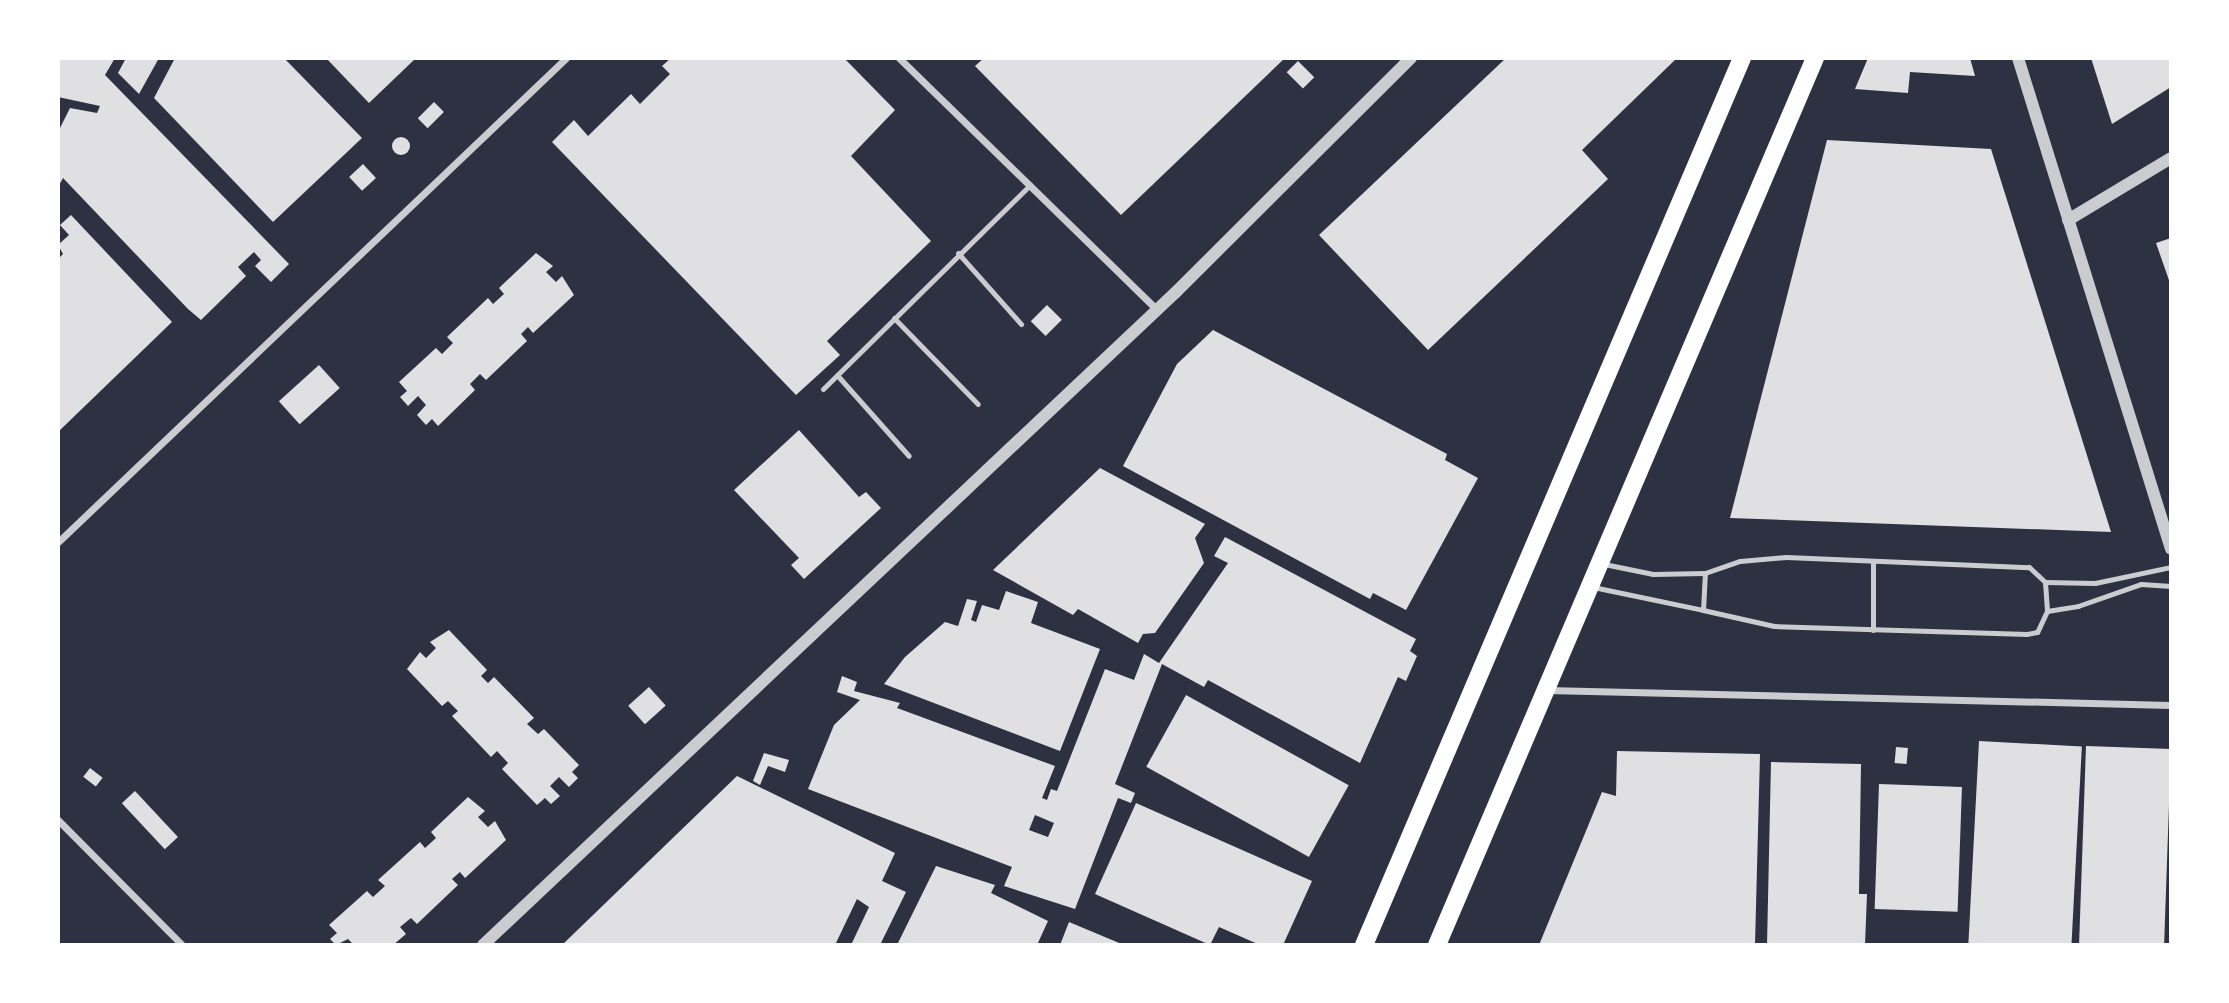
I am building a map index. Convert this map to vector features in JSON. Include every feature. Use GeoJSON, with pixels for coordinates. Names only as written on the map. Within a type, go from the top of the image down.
{"type":"FeatureCollection","features":[{"type":"Feature","properties":{"kind":"main road"},"geometry":{"type":"LineString","coordinates":[[1364,945],[1742,58]]}},
{"type":"Feature","properties":{"kind":"main road"},"geometry":{"type":"LineString","coordinates":[[1437,945],[1815,58]]}},
{"type":"Feature","properties":{"kind":"street"},"geometry":{"type":"LineString","coordinates":[[58,542],[566,58]]}},
{"type":"Feature","properties":{"kind":"street"},"geometry":{"type":"LineString","coordinates":[[899,58],[1157,310]]}},
{"type":"Feature","properties":{"kind":"street"},"geometry":{"type":"LineString","coordinates":[[482,945],[1157,310],[1411,58]]}},
{"type":"Feature","properties":{"kind":"street"},"geometry":{"type":"LineString","coordinates":[[2018,58],[2171,549]]}},
{"type":"Feature","properties":{"kind":"street"},"geometry":{"type":"LineString","coordinates":[[2068,220],[2171,158]]}},
{"type":"Feature","properties":{"kind":"street"},"geometry":{"type":"LineString","coordinates":[[1545,690],[2171,705]]}},
{"type":"Feature","properties":{"kind":"street"},"geometry":{"type":"LineString","coordinates":[[58,820],[182,945]]}},
{"type":"Feature","properties":{"kind":"lane"},"geometry":{"type":"LineString","coordinates":[[823,389],[958,253],[1030,186]]}},
{"type":"Feature","properties":{"kind":"lane"},"geometry":{"type":"LineString","coordinates":[[958,253],[1021,324]]}},
{"type":"Feature","properties":{"kind":"lane"},"geometry":{"type":"LineString","coordinates":[[894,318],[978,404]]}},
{"type":"Feature","properties":{"kind":"lane"},"geometry":{"type":"LineString","coordinates":[[837,375],[909,456]]}},
{"type":"Feature","properties":{"kind":"lane"},"geometry":{"type":"LineString","coordinates":[[1600,564],[1653,574],[1705,573],[1762,557],[1873,561],[2029,568],[2045,582],[2095,583],[2171,566]]}},
{"type":"Feature","properties":{"kind":"lane"},"geometry":{"type":"LineString","coordinates":[[1872,630],[1873,561]]}},
{"type":"Feature","properties":{"kind":"lane"},"geometry":{"type":"LineString","coordinates":[[1703,610],[1705,573]]}},
{"type":"Feature","properties":{"kind":"lane"},"geometry":{"type":"LineString","coordinates":[[1590,587],[1703,610],[1745,623],[2027,634],[2036,632],[2047,611],[2045,582]]}},
{"type":"Feature","properties":{"kind":"lane"},"geometry":{"type":"LineString","coordinates":[[2047,611],[2078,606],[2141,584],[2171,586]]}},
{"type":"Feature","properties":{"kind":"building"},"geometry":{"type":"Polygon","coordinates":[[[58,58],[115,58],[105,75],[289,264],[271,282],[255,266],[261,260],[254,252],[238,267],[246,276],[201,320],[188,309],[63,178],[58,187],[58,132],[70,108],[97,113],[100,106],[58,97],[58,58]]]}},
{"type":"Feature","properties":{"kind":"building"},"geometry":{"type":"Polygon","coordinates":[[[126,58],[159,58],[139,94],[118,73],[126,58]]]}},
{"type":"Feature","properties":{"kind":"building"},"geometry":{"type":"Polygon","coordinates":[[[175,58],[284,58],[362,138],[273,222],[154,98],[175,58]]]}},
{"type":"Feature","properties":{"kind":"building"},"geometry":{"type":"Polygon","coordinates":[[[326,58],[416,58],[369,103],[326,58]]]}},
{"type":"Feature","properties":{"kind":"building"},"geometry":{"type":"Polygon","coordinates":[[[671,58],[844,58],[895,110],[851,156],[931,241],[827,341],[840,355],[796,395],[552,142],[574,120],[588,136],[631,94],[640,104],[670,74],[662,66],[671,58]]]}},
{"type":"Feature","properties":{"kind":"building"},"geometry":{"type":"Polygon","coordinates":[[[984,58],[1285,58],[1121,215],[975,66],[984,58]]]}},
{"type":"Feature","properties":{"kind":"building"},"geometry":{"type":"Polygon","coordinates":[[[1506,58],[1677,58],[1582,150],[1608,179],[1428,350],[1319,235],[1506,58]]]}},
{"type":"Feature","properties":{"kind":"building"},"geometry":{"type":"Polygon","coordinates":[[[1868,58],[1970,58],[1975,76],[1910,72],[1908,93],[1855,89],[1868,58]]]}},
{"type":"Feature","properties":{"kind":"building"},"geometry":{"type":"Polygon","coordinates":[[[2091,58],[2171,58],[2171,87],[2112,124],[2091,58]]]}},
{"type":"Feature","properties":{"kind":"building"},"geometry":{"type":"Polygon","coordinates":[[[1298,61],[1314,77],[1303,89],[1287,72],[1298,61]]]}},
{"type":"Feature","properties":{"kind":"building"},"geometry":{"type":"Polygon","coordinates":[[[434,102],[444,112],[428,128],[418,118],[434,102]]]}},
{"type":"Feature","properties":{"kind":"building"},"geometry":{"type":"Polygon","coordinates":[[[401,137],[407,140],[410,146],[407,152],[401,155],[395,152],[392,146],[395,140],[401,137]]]}},
{"type":"Feature","properties":{"kind":"building"},"geometry":{"type":"Polygon","coordinates":[[[1827,140],[1991,149],[2111,532],[1730,518],[1827,140]]]}},
{"type":"Feature","properties":{"kind":"building"},"geometry":{"type":"Polygon","coordinates":[[[363,164],[376,178],[362,191],[349,177],[363,164]]]}},
{"type":"Feature","properties":{"kind":"building"},"geometry":{"type":"Polygon","coordinates":[[[71,215],[172,322],[58,432],[58,259],[63,254],[58,245],[69,235],[60,225],[71,215]]]}},
{"type":"Feature","properties":{"kind":"building"},"geometry":{"type":"Polygon","coordinates":[[[2171,238],[2171,286],[2156,243],[2171,238]]]}},
{"type":"Feature","properties":{"kind":"building"},"geometry":{"type":"Polygon","coordinates":[[[536,253],[553,266],[546,272],[556,282],[562,276],[574,295],[533,333],[528,327],[521,334],[527,341],[486,380],[480,374],[470,384],[475,390],[438,426],[432,419],[426,425],[417,415],[426,405],[418,396],[408,406],[400,397],[407,391],[399,382],[436,348],[442,354],[453,343],[447,337],[488,298],[493,304],[504,294],[499,288],[536,253]]]}},
{"type":"Feature","properties":{"kind":"building"},"geometry":{"type":"Polygon","coordinates":[[[1047,305],[1062,320],[1046,336],[1031,321],[1047,305]]]}},
{"type":"Feature","properties":{"kind":"building"},"geometry":{"type":"Polygon","coordinates":[[[1213,330],[1447,454],[1445,460],[1478,478],[1406,610],[1373,593],[1370,599],[1123,466],[1177,364],[1213,330]]]}},
{"type":"Feature","properties":{"kind":"building"},"geometry":{"type":"Polygon","coordinates":[[[319,365],[340,388],[300,424],[279,401],[319,365]]]}},
{"type":"Feature","properties":{"kind":"building"},"geometry":{"type":"Polygon","coordinates":[[[799,430],[859,497],[866,492],[881,508],[804,579],[791,565],[799,558],[734,490],[799,430]]]}},
{"type":"Feature","properties":{"kind":"building"},"geometry":{"type":"Polygon","coordinates":[[[1100,468],[1205,524],[1195,538],[1204,563],[1155,633],[1143,634],[1138,643],[1078,609],[1073,615],[993,570],[1100,468]]]}},
{"type":"Feature","properties":{"kind":"building"},"geometry":{"type":"Polygon","coordinates":[[[1225,537],[1416,639],[1410,651],[1417,656],[1406,681],[1398,677],[1360,763],[1208,680],[1204,687],[1162,664],[1115,784],[1135,793],[1131,803],[1118,798],[1075,909],[1004,886],[1012,867],[808,789],[834,725],[860,700],[837,692],[842,676],[857,682],[854,691],[900,703],[897,708],[1055,766],[1042,798],[1047,800],[1051,789],[1057,791],[1105,669],[1134,680],[1144,654],[1159,663],[1228,563],[1214,556],[1225,537]],[[1035,815],[1029,830],[1048,837],[1054,823],[1035,815]]]}},
{"type":"Feature","properties":{"kind":"building"},"geometry":{"type":"Polygon","coordinates":[[[1006,591],[1038,602],[1031,623],[1100,649],[1060,751],[884,684],[905,657],[945,622],[958,626],[967,599],[977,601],[971,620],[976,622],[982,605],[999,610],[1006,591]]]}},
{"type":"Feature","properties":{"kind":"building"},"geometry":{"type":"Polygon","coordinates":[[[449,630],[487,670],[481,676],[488,683],[494,677],[534,718],[527,724],[538,734],[544,729],[579,765],[572,772],[578,778],[569,787],[559,777],[550,786],[560,796],[551,804],[545,798],[537,805],[502,769],[508,763],[497,751],[491,757],[452,716],[458,711],[448,701],[442,706],[407,669],[420,652],[426,658],[436,648],[430,642],[449,630]]]}},
{"type":"Feature","properties":{"kind":"building"},"geometry":{"type":"Polygon","coordinates":[[[649,687],[666,706],[645,724],[628,706],[649,687]]]}},
{"type":"Feature","properties":{"kind":"building"},"geometry":{"type":"Polygon","coordinates":[[[1186,695],[1349,785],[1309,857],[1146,767],[1186,695]]]}},
{"type":"Feature","properties":{"kind":"building"},"geometry":{"type":"Polygon","coordinates":[[[1979,741],[2082,746],[2071,945],[1968,945],[1979,741]]]}},
{"type":"Feature","properties":{"kind":"building"},"geometry":{"type":"Polygon","coordinates":[[[2086,746],[2171,749],[2164,945],[2079,945],[2086,746]]]}},
{"type":"Feature","properties":{"kind":"building"},"geometry":{"type":"Polygon","coordinates":[[[1896,747],[1908,748],[1907,764],[1895,763],[1896,747]]]}},
{"type":"Feature","properties":{"kind":"building"},"geometry":{"type":"Polygon","coordinates":[[[1617,751],[1760,754],[1755,945],[1539,945],[1602,792],[1616,796],[1617,751]]]}},
{"type":"Feature","properties":{"kind":"building"},"geometry":{"type":"Polygon","coordinates":[[[764,753],[789,760],[785,772],[768,766],[760,785],[753,781],[764,753]]]}},
{"type":"Feature","properties":{"kind":"building"},"geometry":{"type":"Polygon","coordinates":[[[1771,762],[1861,764],[1859,894],[1867,894],[1865,945],[1767,945],[1771,762]]]}},
{"type":"Feature","properties":{"kind":"building"},"geometry":{"type":"Polygon","coordinates":[[[90,768],[103,778],[96,787],[83,777],[90,768]]]}},
{"type":"Feature","properties":{"kind":"building"},"geometry":{"type":"Polygon","coordinates":[[[737,776],[895,853],[882,881],[906,892],[880,945],[851,945],[869,907],[857,899],[835,945],[562,945],[737,776]]]}},
{"type":"Feature","properties":{"kind":"building"},"geometry":{"type":"Polygon","coordinates":[[[1879,784],[1962,787],[1958,912],[1875,909],[1879,784]]]}},
{"type":"Feature","properties":{"kind":"building"},"geometry":{"type":"Polygon","coordinates":[[[135,791],[178,837],[165,849],[122,803],[135,791]]]}},
{"type":"Feature","properties":{"kind":"building"},"geometry":{"type":"Polygon","coordinates":[[[468,797],[485,811],[478,817],[488,827],[495,821],[506,840],[465,878],[460,872],[452,879],[458,885],[417,924],[411,918],[400,927],[406,934],[393,945],[354,945],[348,939],[336,945],[330,939],[337,933],[329,925],[367,891],[373,897],[385,886],[378,880],[420,842],[425,848],[436,838],[431,832],[468,797]]]}},
{"type":"Feature","properties":{"kind":"building"},"geometry":{"type":"Polygon","coordinates":[[[1136,803],[1312,881],[1283,945],[1260,945],[1219,927],[1210,945],[1095,894],[1136,803]]]}},
{"type":"Feature","properties":{"kind":"building"},"geometry":{"type":"Polygon","coordinates":[[[936,866],[995,885],[991,893],[1048,921],[1037,945],[897,945],[936,866]]]}},
{"type":"Feature","properties":{"kind":"building"},"geometry":{"type":"Polygon","coordinates":[[[1069,922],[1124,945],[1060,945],[1069,922]]]}}]}
